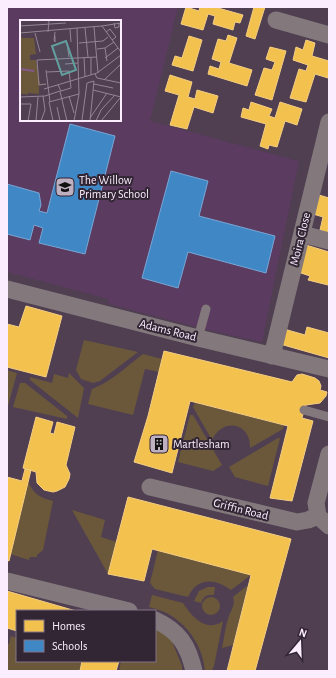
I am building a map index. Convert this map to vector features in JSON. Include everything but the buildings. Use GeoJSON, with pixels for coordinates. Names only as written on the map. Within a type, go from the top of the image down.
{"type":"FeatureCollection","features":[{"type":"Feature","properties":{"kind":"street"},"geometry":{"type":"LineString","coordinates":[[276,20],[329,35]]}},
{"type":"Feature","properties":{"kind":"street","name":"Moira Close"},"geometry":{"type":"LineString","coordinates":[[272,356],[329,122]]}},
{"type":"Feature","properties":{"kind":"street"},"geometry":{"type":"LineString","coordinates":[[302,234],[329,241]]}},
{"type":"Feature","properties":{"kind":"street","name":"Adams Road"},"geometry":{"type":"LineString","coordinates":[[7,289],[198,338],[329,369]]}},
{"type":"Feature","properties":{"kind":"street"},"geometry":{"type":"LineString","coordinates":[[324,521],[316,503],[329,454]]}},
{"type":"Feature","properties":{"kind":"street","name":"Griffin Road"},"geometry":{"type":"LineString","coordinates":[[150,486],[297,522],[308,520],[324,521]]}},
{"type":"Feature","properties":{"kind":"street"},"geometry":{"type":"LineString","coordinates":[[7,581],[125,610]]}},
{"type":"Feature","properties":{"kind":"street"},"geometry":{"type":"LineString","coordinates":[[156,620],[167,626],[178,635],[185,644],[194,671]]}},
{"type":"Feature","properties":{"kind":"lane"},"geometry":{"type":"LineString","coordinates":[[198,338],[206,309]]}},
{"type":"Feature","properties":{"kind":"lane"},"geometry":{"type":"LineString","coordinates":[[304,410],[329,417]]}},
{"type":"Feature","properties":{"kind":"shaded area"},"geometry":{"type":"Polygon","coordinates":[[[7,7],[178,7],[150,121],[299,161],[262,342],[208,330],[109,304],[108,299],[7,272],[7,7]]]}},
{"type":"Feature","properties":{"kind":"shaded area"},"geometry":{"type":"Polygon","coordinates":[[[84,340],[138,352],[100,381],[93,383],[81,379],[76,370],[84,340]]]}},
{"type":"Feature","properties":{"kind":"shaded area"},"geometry":{"type":"Polygon","coordinates":[[[143,354],[162,359],[159,372],[145,369],[133,415],[88,404],[92,389],[112,378],[143,354]]]}},
{"type":"Feature","properties":{"kind":"shaded area"},"geometry":{"type":"Polygon","coordinates":[[[7,370],[17,373],[8,406],[7,406],[7,370]]]}},
{"type":"Feature","properties":{"kind":"shaded area"},"geometry":{"type":"Polygon","coordinates":[[[69,373],[84,388],[78,418],[30,380],[30,377],[52,383],[54,374],[68,378],[69,373]]]}},
{"type":"Feature","properties":{"kind":"shaded area"},"geometry":{"type":"Polygon","coordinates":[[[20,383],[25,383],[67,416],[67,419],[13,407],[20,383]]]}},
{"type":"Feature","properties":{"kind":"shaded area"},"geometry":{"type":"Polygon","coordinates":[[[195,403],[284,425],[283,429],[250,448],[246,433],[241,428],[236,426],[223,428],[212,440],[193,407],[195,403]]]}},
{"type":"Feature","properties":{"kind":"shaded area"},"geometry":{"type":"Polygon","coordinates":[[[190,415],[193,415],[222,465],[213,471],[178,462],[190,415]]]}},
{"type":"Feature","properties":{"kind":"shaded area"},"geometry":{"type":"Polygon","coordinates":[[[280,438],[268,486],[235,477],[229,467],[280,438]]]}},
{"type":"Feature","properties":{"kind":"shaded area"},"geometry":{"type":"Polygon","coordinates":[[[28,482],[38,495],[53,501],[43,550],[37,555],[37,557],[30,557],[29,560],[10,554],[28,482]]]}},
{"type":"Feature","properties":{"kind":"shaded area"},"geometry":{"type":"Polygon","coordinates":[[[72,510],[105,520],[101,537],[117,542],[108,574],[72,510]]]}},
{"type":"Feature","properties":{"kind":"shaded area"},"geometry":{"type":"Polygon","coordinates":[[[158,550],[251,575],[231,590],[219,583],[201,583],[192,590],[188,597],[155,589],[150,583],[158,550]]]}},
{"type":"Feature","properties":{"kind":"shaded area"},"geometry":{"type":"Polygon","coordinates":[[[248,585],[233,645],[222,648],[227,622],[233,605],[233,597],[248,585]]]}},
{"type":"Feature","properties":{"kind":"shaded area"},"geometry":{"type":"Polygon","coordinates":[[[208,587],[215,587],[214,595],[206,596],[201,603],[194,601],[199,591],[208,587]]]}},
{"type":"Feature","properties":{"kind":"shaded area"},"geometry":{"type":"Polygon","coordinates":[[[152,595],[183,603],[195,618],[205,624],[217,624],[223,621],[212,670],[205,671],[202,654],[194,639],[184,626],[168,614],[149,607],[152,595]]]}},
{"type":"Feature","properties":{"kind":"shaded area"},"geometry":{"type":"Polygon","coordinates":[[[211,597],[217,600],[220,606],[217,612],[211,615],[205,612],[202,606],[205,600],[211,597]]]}},
{"type":"Feature","properties":{"kind":"shaded area"},"geometry":{"type":"Polygon","coordinates":[[[156,630],[171,639],[182,666],[182,671],[119,671],[121,662],[156,662],[156,630]]]}},
{"type":"Feature","properties":{"kind":"shaded area"},"geometry":{"type":"Polygon","coordinates":[[[11,636],[16,638],[16,662],[82,662],[80,671],[7,671],[7,644],[9,644],[11,636]]]}},
{"type":"Feature","properties":{"kind":"place","name":"The Willow Primary School"},"geometry":{"type":"Point","coordinates":[65,187]}},
{"type":"Feature","properties":{"kind":"place","name":"Martlesham"},"geometry":{"type":"Point","coordinates":[159,444]}}]}
